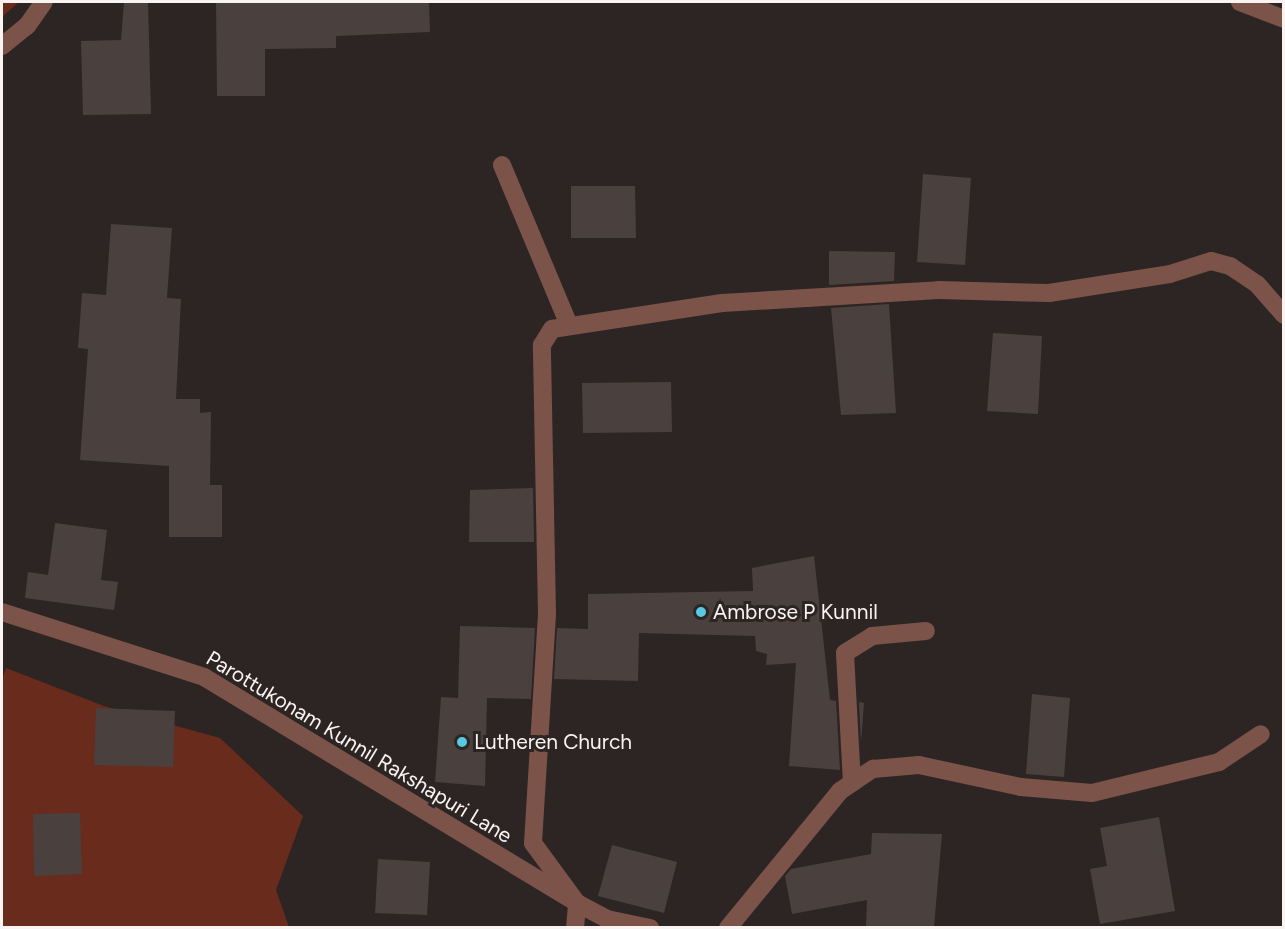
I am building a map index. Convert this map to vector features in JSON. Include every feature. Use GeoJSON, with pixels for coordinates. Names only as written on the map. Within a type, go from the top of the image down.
{"type":"FeatureCollection","features":[{"type":"Feature","properties":{"kind":"street"},"geometry":{"type":"LineString","coordinates":[[2,46],[27,26],[44,2]]}},
{"type":"Feature","properties":{"kind":"street"},"geometry":{"type":"LineString","coordinates":[[1240,2],[1284,19]]}},
{"type":"Feature","properties":{"kind":"street"},"geometry":{"type":"LineString","coordinates":[[502,165],[568,322]]}},
{"type":"Feature","properties":{"kind":"street"},"geometry":{"type":"LineString","coordinates":[[575,927],[577,903],[533,843],[547,614],[542,345],[552,329],[568,322],[825,296],[939,290],[1049,293],[1170,273],[1210,261],[1230,266],[1257,284],[1284,315]]}},
{"type":"Feature","properties":{"kind":"street","name":"Parottukonam Kunnil Rakshapuri Lane"},"geometry":{"type":"LineString","coordinates":[[2,612],[204,677],[577,903],[607,919],[650,927]]}},
{"type":"Feature","properties":{"kind":"street"},"geometry":{"type":"LineString","coordinates":[[852,783],[844,652],[872,636],[926,631]]}},
{"type":"Feature","properties":{"kind":"street"},"geometry":{"type":"LineString","coordinates":[[728,927],[840,791],[883,767],[919,765],[1021,787],[1092,793],[1219,762],[1261,734]]}},
{"type":"Feature","properties":{"kind":"shaded area"},"geometry":{"type":"Polygon","coordinates":[[[2,2],[19,2],[2,17],[2,2]]]}},
{"type":"Feature","properties":{"kind":"shaded area"},"geometry":{"type":"Polygon","coordinates":[[[6,668],[104,706],[220,738],[303,816],[276,890],[289,927],[2,928],[2,679],[6,668]]]}},
{"type":"Feature","properties":{"kind":"building"},"geometry":{"type":"Polygon","coordinates":[[[124,2],[148,2],[151,114],[83,115],[81,41],[121,40],[124,2]]]}},
{"type":"Feature","properties":{"kind":"building"},"geometry":{"type":"Polygon","coordinates":[[[216,2],[429,2],[430,32],[336,36],[336,48],[265,49],[265,96],[217,96],[216,2]]]}},
{"type":"Feature","properties":{"kind":"building"},"geometry":{"type":"Polygon","coordinates":[[[923,174],[971,178],[965,265],[917,262],[923,174]]]}},
{"type":"Feature","properties":{"kind":"building"},"geometry":{"type":"Polygon","coordinates":[[[571,186],[635,186],[636,238],[571,238],[571,186]]]}},
{"type":"Feature","properties":{"kind":"building"},"geometry":{"type":"Polygon","coordinates":[[[111,224],[172,228],[167,298],[181,299],[176,399],[200,399],[200,413],[211,412],[210,485],[222,485],[222,537],[169,537],[169,466],[80,460],[88,349],[78,348],[82,293],[106,295],[111,224]]]}},
{"type":"Feature","properties":{"kind":"building"},"geometry":{"type":"Polygon","coordinates":[[[829,251],[895,252],[894,281],[829,285],[829,251]]]}},
{"type":"Feature","properties":{"kind":"building"},"geometry":{"type":"Polygon","coordinates":[[[889,304],[896,413],[841,415],[831,308],[889,304]]]}},
{"type":"Feature","properties":{"kind":"building"},"geometry":{"type":"Polygon","coordinates":[[[993,333],[1042,336],[1038,414],[987,411],[993,333]]]}},
{"type":"Feature","properties":{"kind":"building"},"geometry":{"type":"Polygon","coordinates":[[[671,382],[672,432],[583,433],[582,383],[671,382]]]}},
{"type":"Feature","properties":{"kind":"building"},"geometry":{"type":"Polygon","coordinates":[[[533,488],[534,542],[469,542],[470,490],[533,488]]]}},
{"type":"Feature","properties":{"kind":"building"},"geometry":{"type":"Polygon","coordinates":[[[55,523],[107,530],[101,580],[118,582],[114,610],[25,598],[28,572],[48,575],[55,523]]]}},
{"type":"Feature","properties":{"kind":"building"},"geometry":{"type":"Polygon","coordinates":[[[814,556],[830,700],[836,701],[840,770],[789,766],[796,663],[766,665],[767,654],[756,651],[755,636],[639,633],[638,681],[554,679],[557,628],[588,629],[588,594],[753,591],[752,568],[814,556]]]}},
{"type":"Feature","properties":{"kind":"building"},"geometry":{"type":"Polygon","coordinates":[[[460,626],[535,628],[531,699],[487,698],[485,786],[435,782],[441,697],[458,698],[460,626]]]}},
{"type":"Feature","properties":{"kind":"building"},"geometry":{"type":"Polygon","coordinates":[[[1032,694],[1070,698],[1064,777],[1026,774],[1032,694]]]}},
{"type":"Feature","properties":{"kind":"building"},"geometry":{"type":"Polygon","coordinates":[[[859,702],[864,703],[861,743],[859,702]]]}},
{"type":"Feature","properties":{"kind":"building"},"geometry":{"type":"Polygon","coordinates":[[[96,708],[175,711],[173,767],[94,765],[96,708]]]}},
{"type":"Feature","properties":{"kind":"building"},"geometry":{"type":"Polygon","coordinates":[[[80,813],[82,874],[34,876],[33,814],[80,813]]]}},
{"type":"Feature","properties":{"kind":"building"},"geometry":{"type":"Polygon","coordinates":[[[1159,817],[1175,911],[1100,924],[1090,869],[1107,866],[1100,828],[1159,817]]]}},
{"type":"Feature","properties":{"kind":"building"},"geometry":{"type":"Polygon","coordinates":[[[872,833],[942,834],[934,927],[866,927],[867,900],[792,914],[785,876],[791,869],[871,854],[872,833]]]}},
{"type":"Feature","properties":{"kind":"building"},"geometry":{"type":"Polygon","coordinates":[[[612,845],[677,862],[664,913],[598,896],[612,845]]]}},
{"type":"Feature","properties":{"kind":"building"},"geometry":{"type":"Polygon","coordinates":[[[378,859],[430,862],[427,915],[375,913],[378,859]]]}},
{"type":"Feature","properties":{"kind":"place","name":"Ambrose P Kunnil"},"geometry":{"type":"Point","coordinates":[701,612]}},
{"type":"Feature","properties":{"kind":"place","name":"Lutheren Church"},"geometry":{"type":"Point","coordinates":[462,742]}}]}
